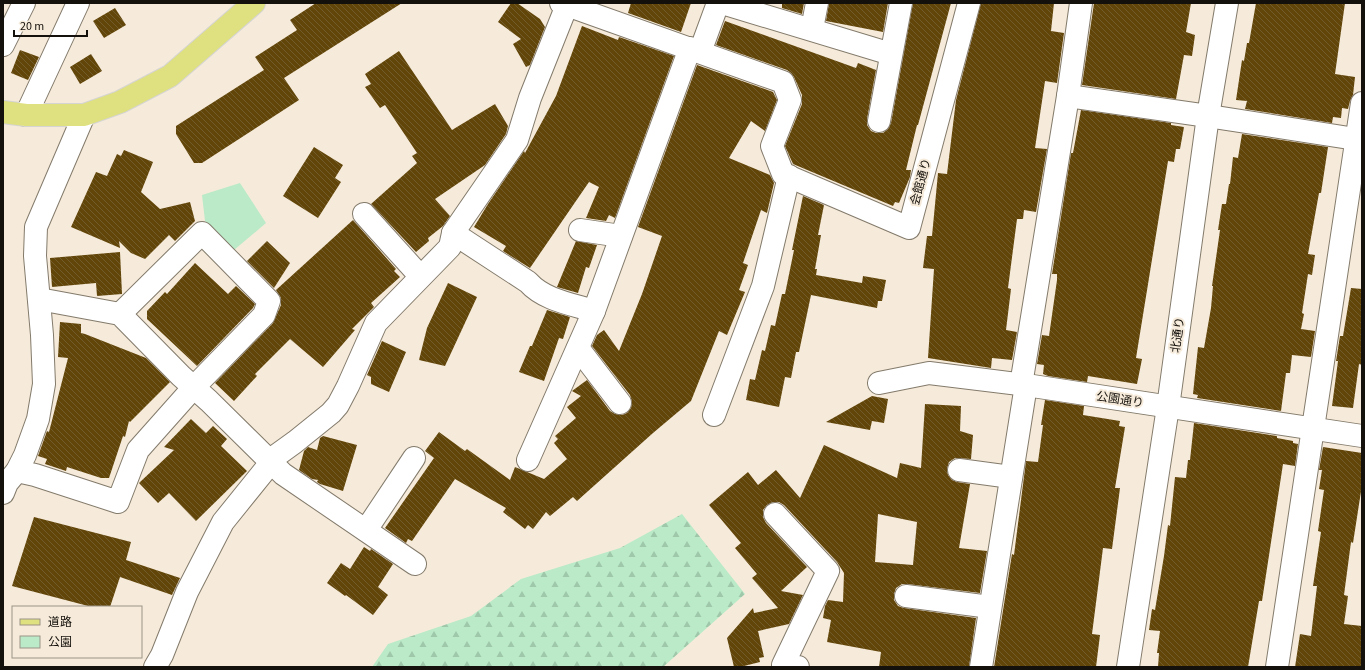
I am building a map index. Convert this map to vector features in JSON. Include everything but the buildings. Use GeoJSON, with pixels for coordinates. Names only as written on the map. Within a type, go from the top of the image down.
{"type":"FeatureCollection","features":[{"type":"Feature","properties":{"kind":"main road"},"geometry":{"type":"LineString","coordinates":[[3,112],[26,115],[84,115],[120,102],[170,76],[254,3]]}},
{"type":"Feature","properties":{"kind":"street"},"geometry":{"type":"LineString","coordinates":[[3,45],[24,3]]}},
{"type":"Feature","properties":{"kind":"street"},"geometry":{"type":"LineString","coordinates":[[26,115],[78,3]]}},
{"type":"Feature","properties":{"kind":"street"},"geometry":{"type":"LineString","coordinates":[[528,460],[594,311],[621,236],[695,50],[718,3]]}},
{"type":"Feature","properties":{"kind":"street"},"geometry":{"type":"LineString","coordinates":[[722,3],[891,54]]}},
{"type":"Feature","properties":{"kind":"street"},"geometry":{"type":"LineString","coordinates":[[812,29],[817,3]]}},
{"type":"Feature","properties":{"kind":"street"},"geometry":{"type":"LineString","coordinates":[[879,121],[901,3]]}},
{"type":"Feature","properties":{"kind":"street","name":"会館通り"},"geometry":{"type":"LineString","coordinates":[[786,175],[909,228],[969,3]]}},
{"type":"Feature","properties":{"kind":"street"},"geometry":{"type":"LineString","coordinates":[[981,667],[1011,477],[1023,385],[1081,3]]}},
{"type":"Feature","properties":{"kind":"street","name":"北通り"},"geometry":{"type":"LineString","coordinates":[[1128,667],[1168,407],[1208,116],[1227,3]]}},
{"type":"Feature","properties":{"kind":"street"},"geometry":{"type":"LineString","coordinates":[[155,667],[162,655],[187,592],[223,522],[270,462],[325,418],[338,405],[376,323],[450,246],[453,233],[517,140],[530,98],[564,4],[783,82],[790,100],[772,146],[786,175],[763,286],[714,415]]}},
{"type":"Feature","properties":{"kind":"street"},"geometry":{"type":"LineString","coordinates":[[1068,96],[1359,139]]}},
{"type":"Feature","properties":{"kind":"street"},"geometry":{"type":"LineString","coordinates":[[1277,667],[1312,429],[1359,139],[1362,103]]}},
{"type":"Feature","properties":{"kind":"street"},"geometry":{"type":"LineString","coordinates":[[8,482],[25,455],[38,419],[44,384],[42,335],[35,256],[36,228],[84,115]]}},
{"type":"Feature","properties":{"kind":"street"},"geometry":{"type":"LineString","coordinates":[[364,214],[420,276]]}},
{"type":"Feature","properties":{"kind":"street"},"geometry":{"type":"LineString","coordinates":[[580,230],[621,236]]}},
{"type":"Feature","properties":{"kind":"street"},"geometry":{"type":"LineString","coordinates":[[8,482],[35,474],[118,502],[138,450],[194,387],[264,315],[269,301],[202,233],[120,314]]}},
{"type":"Feature","properties":{"kind":"street"},"geometry":{"type":"LineString","coordinates":[[453,233],[547,296],[594,311]]}},
{"type":"Feature","properties":{"kind":"street"},"geometry":{"type":"LineString","coordinates":[[39,299],[120,314],[181,376],[262,452],[282,474],[415,564]]}},
{"type":"Feature","properties":{"kind":"street"},"geometry":{"type":"LineString","coordinates":[[578,348],[620,404]]}},
{"type":"Feature","properties":{"kind":"street","name":"公園通り"},"geometry":{"type":"LineString","coordinates":[[879,383],[929,373],[1023,385],[1362,436]]}},
{"type":"Feature","properties":{"kind":"street"},"geometry":{"type":"LineString","coordinates":[[366,530],[414,458]]}},
{"type":"Feature","properties":{"kind":"street"},"geometry":{"type":"LineString","coordinates":[[959,470],[1011,477]]}},
{"type":"Feature","properties":{"kind":"street"},"geometry":{"type":"LineString","coordinates":[[775,514],[828,571],[783,665],[798,667]]}},
{"type":"Feature","properties":{"kind":"street"},"geometry":{"type":"LineString","coordinates":[[906,596],[990,607]]}},
{"type":"Feature","properties":{"kind":"green space"},"geometry":{"type":"Polygon","coordinates":[[[240,183],[266,223],[234,250],[205,221],[202,195],[240,183]]]}},
{"type":"Feature","properties":{"kind":"green space"},"geometry":{"type":"Polygon","coordinates":[[[682,514],[745,594],[663,667],[372,667],[388,644],[471,616],[521,579],[620,548],[682,514]]]}}]}
